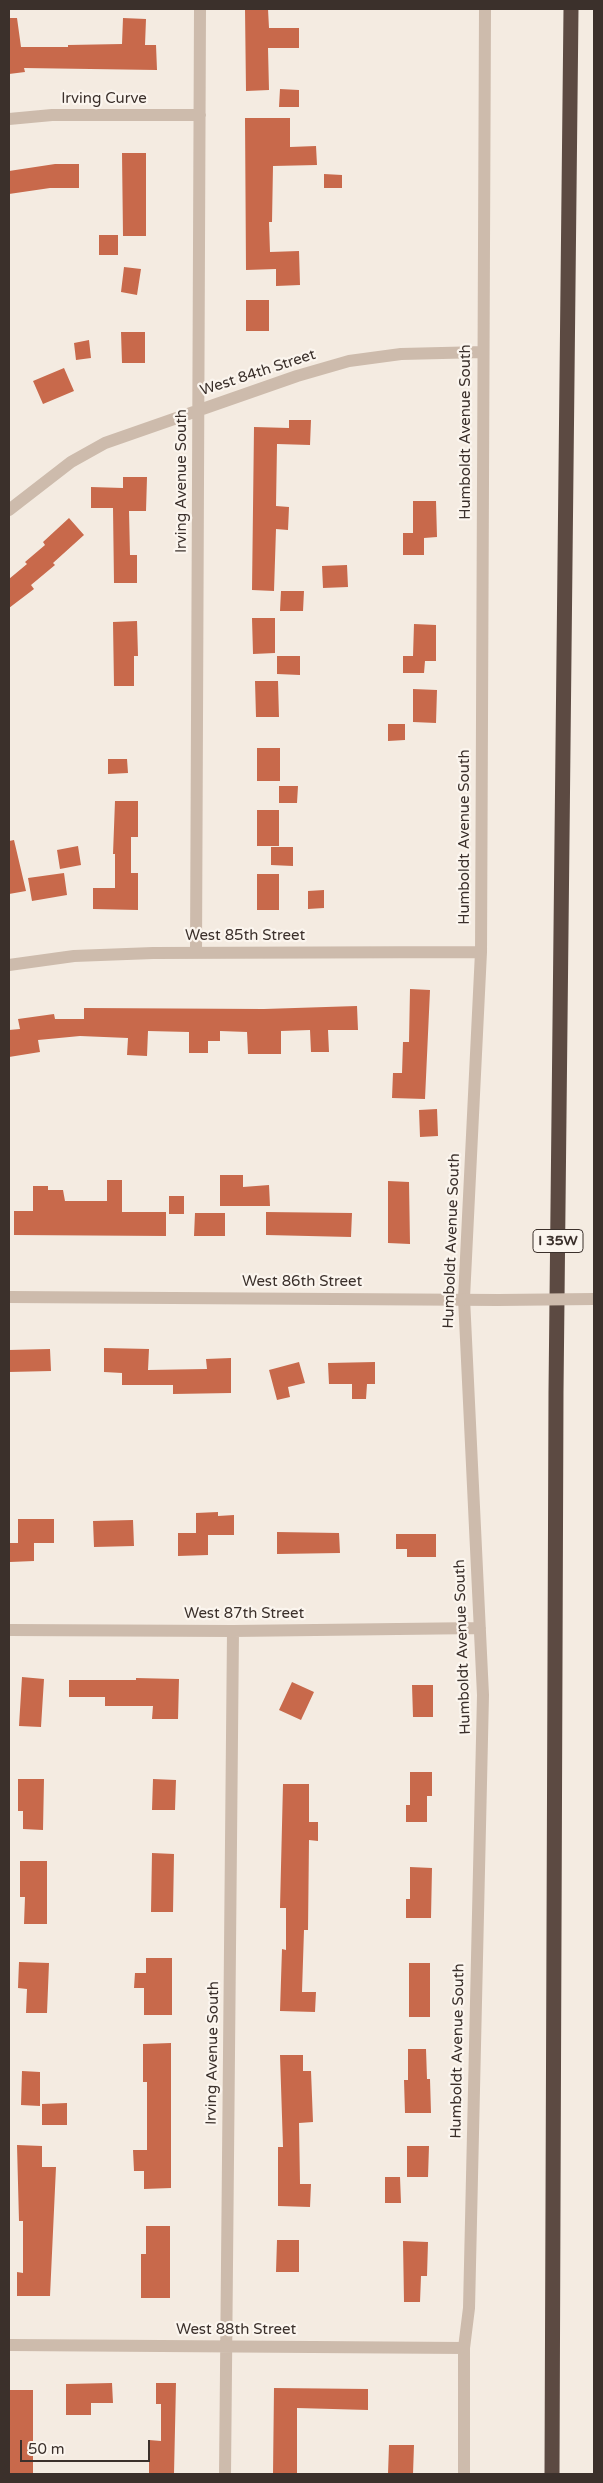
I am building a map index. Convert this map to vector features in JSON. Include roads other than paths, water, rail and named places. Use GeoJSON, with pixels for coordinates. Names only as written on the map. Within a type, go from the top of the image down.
{"type":"FeatureCollection","features":[{"type":"Feature","properties":{"kind":"highway","name":"I 35W"},"geometry":{"type":"LineString","coordinates":[[552,2474],[556,1391],[570,9]]}},
{"type":"Feature","properties":{"kind":"street","name":"Irving Avenue South"},"geometry":{"type":"LineString","coordinates":[[196,953],[200,9]]}},
{"type":"Feature","properties":{"kind":"street","name":"Humboldt Avenue South"},"geometry":{"type":"LineString","coordinates":[[464,2474],[464,2348],[468,2308],[483,1695],[464,1298],[481,952],[485,9]]}},
{"type":"Feature","properties":{"kind":"street","name":"Irving Curve"},"geometry":{"type":"LineString","coordinates":[[9,118],[52,115],[200,115]]}},
{"type":"Feature","properties":{"kind":"street","name":"West 84th Street"},"geometry":{"type":"LineString","coordinates":[[9,510],[71,462],[105,443],[297,376],[349,361],[401,354],[483,352]]}},
{"type":"Feature","properties":{"kind":"street","name":"West 85th Street"},"geometry":{"type":"LineString","coordinates":[[9,965],[74,956],[196,953],[481,952]]}},
{"type":"Feature","properties":{"kind":"street","name":"West 86th Street"},"geometry":{"type":"LineString","coordinates":[[9,1297],[594,1299]]}},
{"type":"Feature","properties":{"kind":"street","name":"West 87th Street"},"geometry":{"type":"LineString","coordinates":[[9,1630],[233,1631],[480,1628]]}},
{"type":"Feature","properties":{"kind":"street","name":"Irving Avenue South"},"geometry":{"type":"LineString","coordinates":[[225,2474],[233,1631]]}},
{"type":"Feature","properties":{"kind":"street","name":"West 88th Street"},"geometry":{"type":"LineString","coordinates":[[9,2346],[464,2348]]}}]}
